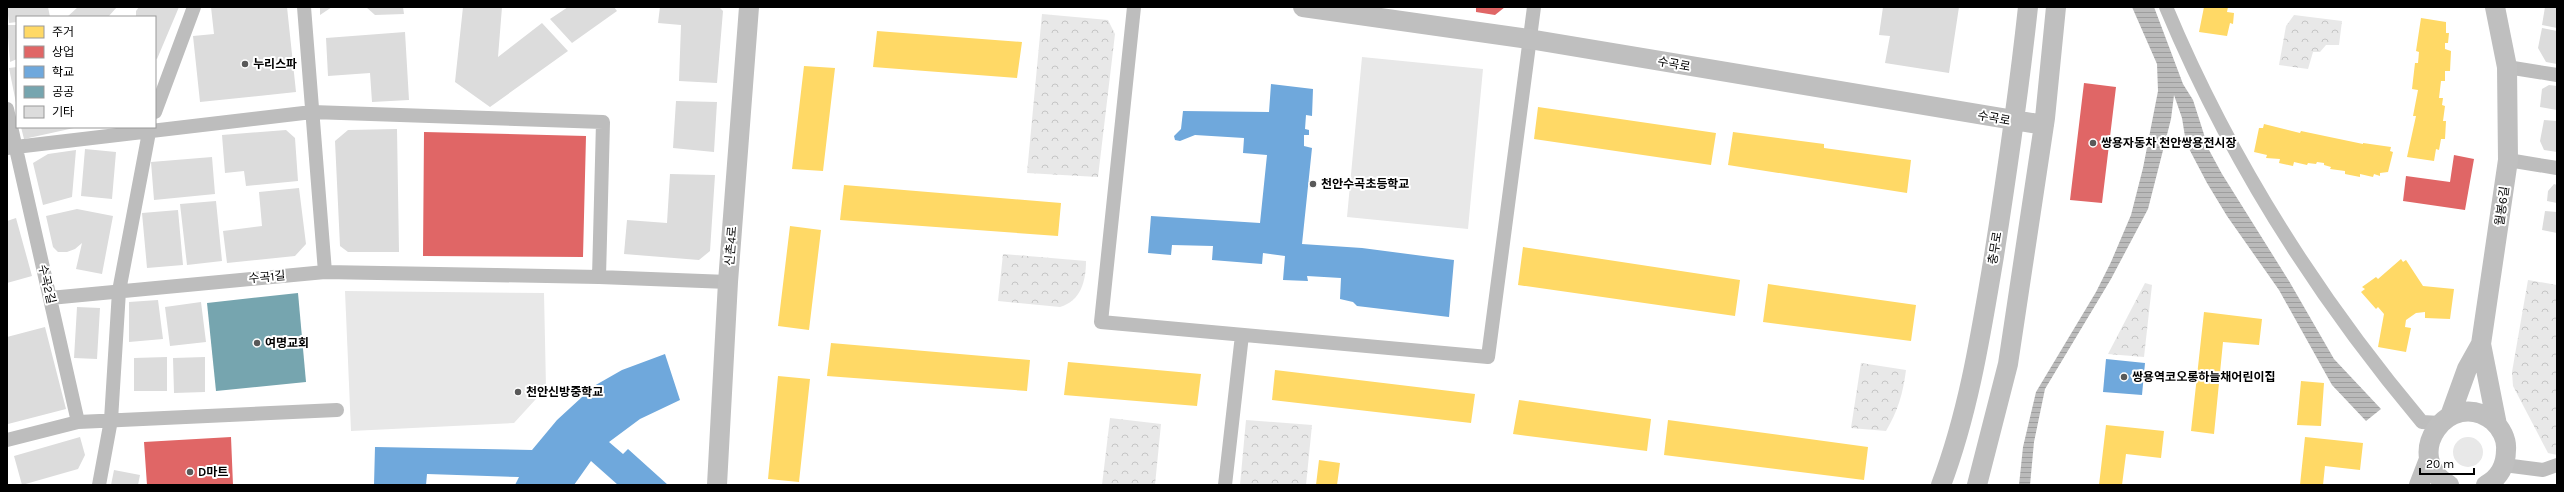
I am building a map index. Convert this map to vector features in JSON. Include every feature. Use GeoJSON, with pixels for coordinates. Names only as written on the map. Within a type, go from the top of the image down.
{"type":"FeatureCollection","features":[{"type":"Feature","properties":{"kind":"street"},"geometry":{"type":"LineString","coordinates":[[156,109],[194,7]]}},
{"type":"Feature","properties":{"kind":"street"},"geometry":{"type":"LineString","coordinates":[[304,7],[325,272]]}},
{"type":"Feature","properties":{"kind":"street","name":"신촌4로"},"geometry":{"type":"LineString","coordinates":[[717,485],[728,282],[749,7]]}},
{"type":"Feature","properties":{"kind":"street"},"geometry":{"type":"LineString","coordinates":[[1134,7],[1101,322],[1488,357],[1534,7]]}},
{"type":"Feature","properties":{"kind":"street","name":"수곡로"},"geometry":{"type":"LineString","coordinates":[[1303,7],[1529,39],[2015,122],[2044,125]]}},
{"type":"Feature","properties":{"kind":"street","name":"충무로"},"geometry":{"type":"LineString","coordinates":[[1941,485],[1977,359],[2015,122],[2028,7]]}},
{"type":"Feature","properties":{"kind":"street"},"geometry":{"type":"LineString","coordinates":[[1977,485],[2008,364],[2044,125],[2056,7]]}},
{"type":"Feature","properties":{"kind":"street"},"geometry":{"type":"LineString","coordinates":[[2166,7],[2217,114],[2263,200],[2314,282],[2390,384],[2437,420]]}},
{"type":"Feature","properties":{"kind":"street","name":"월봉6길"},"geometry":{"type":"LineString","coordinates":[[2481,344],[2508,160],[2507,67],[2495,7]]}},
{"type":"Feature","properties":{"kind":"street"},"geometry":{"type":"LineString","coordinates":[[2507,67],[2557,75]]}},
{"type":"Feature","properties":{"kind":"street","name":"수곡2길"},"geometry":{"type":"LineString","coordinates":[[7,109],[12,147],[50,298],[78,422]]}},
{"type":"Feature","properties":{"kind":"street"},"geometry":{"type":"LineString","coordinates":[[12,147],[149,129],[312,112],[603,122],[599,277]]}},
{"type":"Feature","properties":{"kind":"street"},"geometry":{"type":"LineString","coordinates":[[99,485],[111,420],[119,291],[149,129]]}},
{"type":"Feature","properties":{"kind":"street"},"geometry":{"type":"LineString","coordinates":[[2508,160],[2557,168]]}},
{"type":"Feature","properties":{"kind":"street","name":"수곡1길"},"geometry":{"type":"LineString","coordinates":[[50,298],[325,272],[599,277],[728,282]]}},
{"type":"Feature","properties":{"kind":"street"},"geometry":{"type":"LineString","coordinates":[[1225,485],[1242,335]]}},
{"type":"Feature","properties":{"kind":"street"},"geometry":{"type":"LineString","coordinates":[[2419,485],[2429,452],[2432,433],[2437,420],[2481,344]]}},
{"type":"Feature","properties":{"kind":"street"},"geometry":{"type":"LineString","coordinates":[[2481,344],[2497,425]]}},
{"type":"Feature","properties":{"kind":"street"},"geometry":{"type":"LineString","coordinates":[[7,440],[78,422],[337,410]]}},
{"type":"Feature","properties":{"kind":"street"},"geometry":{"type":"LineString","coordinates":[[2437,420],[2462,412],[2475,412],[2487,417],[2497,425],[2504,436],[2507,448],[2504,465],[2500,473],[2486,485]]}},
{"type":"Feature","properties":{"kind":"street"},"geometry":{"type":"LineString","coordinates":[[2429,452],[2434,471],[2449,485]]}},
{"type":"Feature","properties":{"kind":"street"},"geometry":{"type":"LineString","coordinates":[[2504,465],[2543,470],[2557,465]]}},
{"type":"Feature","properties":{"kind":"green space"},"geometry":{"type":"Polygon","coordinates":[[[1042,14],[1108,20],[1115,34],[1098,177],[1027,173],[1042,14]]]}},
{"type":"Feature","properties":{"kind":"green space"},"geometry":{"type":"Polygon","coordinates":[[[2294,15],[2342,21],[2339,45],[2326,45],[2320,52],[2313,52],[2308,69],[2279,65],[2286,26],[2294,15]]]}},
{"type":"Feature","properties":{"kind":"green space"},"geometry":{"type":"Polygon","coordinates":[[[1362,57],[1483,69],[1468,229],[1347,217],[1362,57]]]}},
{"type":"Feature","properties":{"kind":"green space"},"geometry":{"type":"Polygon","coordinates":[[[1003,254],[1086,261],[1085,276],[1081,289],[1073,300],[1060,307],[998,301],[1003,254]]]}},
{"type":"Feature","properties":{"kind":"green space"},"geometry":{"type":"Polygon","coordinates":[[[2528,280],[2557,285],[2557,455],[2548,453],[2513,386],[2512,372],[2528,280]]]}},
{"type":"Feature","properties":{"kind":"green space"},"geometry":{"type":"Polygon","coordinates":[[[2145,283],[2152,285],[2144,357],[2108,354],[2145,283]]]}},
{"type":"Feature","properties":{"kind":"green space"},"geometry":{"type":"Polygon","coordinates":[[[345,291],[544,293],[546,388],[514,423],[351,431],[345,291]]]}},
{"type":"Feature","properties":{"kind":"green space"},"geometry":{"type":"Polygon","coordinates":[[[1861,363],[1906,370],[1899,402],[1886,431],[1851,428],[1861,363]]]}},
{"type":"Feature","properties":{"kind":"green space"},"geometry":{"type":"Polygon","coordinates":[[[1110,418],[1161,424],[1155,485],[1102,485],[1110,418]]]}},
{"type":"Feature","properties":{"kind":"green space"},"geometry":{"type":"Polygon","coordinates":[[[1246,420],[1312,425],[1306,485],[1240,485],[1246,420]]]}},
{"type":"Feature","properties":{"kind":"green space"},"geometry":{"type":"Polygon","coordinates":[[[2468,437],[2479,441],[2483,452],[2479,463],[2468,467],[2457,463],[2453,452],[2457,441],[2468,437]]]}},
{"type":"Feature","properties":{"kind":"shaded area"},"geometry":{"type":"Polygon","coordinates":[[[2132,7],[2154,7],[2183,84],[2193,100],[2209,150],[2222,174],[2289,281],[2334,359],[2381,409],[2366,421],[2332,385],[2279,290],[2227,216],[2207,183],[2186,143],[2182,118],[2174,95],[2171,119],[2148,209],[2111,279],[2045,389],[2034,442],[2030,485],[2019,485],[2023,447],[2036,392],[2096,292],[2111,262],[2131,215],[2143,168],[2158,91],[2157,64],[2132,7]]]}},
{"type":"Feature","properties":{"kind":"building: 주거"},"geometry":{"type":"Polygon","coordinates":[[[2204,7],[2228,7],[2227,12],[2234,13],[2233,24],[2230,23],[2227,36],[2199,32],[2204,7]]]}},
{"type":"Feature","properties":{"kind":"building: 주거"},"geometry":{"type":"Polygon","coordinates":[[[2421,18],[2446,22],[2446,33],[2449,33],[2448,43],[2445,43],[2445,49],[2451,51],[2450,71],[2445,71],[2445,81],[2441,81],[2439,98],[2443,98],[2442,105],[2445,106],[2443,121],[2446,121],[2445,139],[2441,139],[2439,150],[2436,149],[2434,161],[2407,157],[2416,116],[2413,116],[2418,90],[2412,89],[2415,63],[2418,63],[2419,52],[2416,51],[2421,18]]]}},
{"type":"Feature","properties":{"kind":"building: 주거"},"geometry":{"type":"Polygon","coordinates":[[[877,31],[1022,42],[1017,78],[873,67],[877,31]]]}},
{"type":"Feature","properties":{"kind":"building: 주거"},"geometry":{"type":"Polygon","coordinates":[[[804,66],[835,68],[823,171],[792,169],[804,66]]]}},
{"type":"Feature","properties":{"kind":"building: 주거"},"geometry":{"type":"Polygon","coordinates":[[[1538,107],[1716,133],[1711,165],[1534,139],[1538,107]]]}},
{"type":"Feature","properties":{"kind":"building: 주거"},"geometry":{"type":"Polygon","coordinates":[[[2264,124],[2300,133],[2301,131],[2363,144],[2391,147],[2390,151],[2393,152],[2388,172],[2380,173],[2380,176],[2374,174],[2373,177],[2360,174],[2360,177],[2345,174],[2345,171],[2330,169],[2331,167],[2324,165],[2324,163],[2308,163],[2307,165],[2294,162],[2293,166],[2279,163],[2280,159],[2266,158],[2267,155],[2254,152],[2259,128],[2263,128],[2264,124]]]}},
{"type":"Feature","properties":{"kind":"building: 주거"},"geometry":{"type":"Polygon","coordinates":[[[1733,132],[1824,144],[1824,148],[1911,160],[1907,193],[1728,165],[1733,132]]]}},
{"type":"Feature","properties":{"kind":"building: 주거"},"geometry":{"type":"Polygon","coordinates":[[[844,185],[1061,203],[1058,236],[840,220],[844,185]]]}},
{"type":"Feature","properties":{"kind":"building: 주거"},"geometry":{"type":"Polygon","coordinates":[[[790,226],[821,230],[809,330],[778,326],[790,226]]]}},
{"type":"Feature","properties":{"kind":"building: 주거"},"geometry":{"type":"Polygon","coordinates":[[[1523,247],[1740,280],[1735,316],[1518,285],[1523,247]]]}},
{"type":"Feature","properties":{"kind":"building: 주거"},"geometry":{"type":"Polygon","coordinates":[[[2401,259],[2403,262],[2406,260],[2423,286],[2454,289],[2450,319],[2425,318],[2425,312],[2416,313],[2406,320],[2405,327],[2411,328],[2406,352],[2378,347],[2384,314],[2378,307],[2376,309],[2361,292],[2365,289],[2362,287],[2376,277],[2378,279],[2401,259]]]}},
{"type":"Feature","properties":{"kind":"building: 주거"},"geometry":{"type":"Polygon","coordinates":[[[1768,284],[1916,305],[1911,341],[1763,322],[1768,284]]]}},
{"type":"Feature","properties":{"kind":"building: 주거"},"geometry":{"type":"Polygon","coordinates":[[[2204,312],[2262,319],[2259,345],[2223,342],[2214,434],[2191,431],[2204,312]]]}},
{"type":"Feature","properties":{"kind":"building: 주거"},"geometry":{"type":"Polygon","coordinates":[[[831,343],[1030,360],[1027,391],[827,376],[831,343]]]}},
{"type":"Feature","properties":{"kind":"building: 주거"},"geometry":{"type":"Polygon","coordinates":[[[1068,362],[1201,374],[1197,406],[1064,395],[1068,362]]]}},
{"type":"Feature","properties":{"kind":"building: 주거"},"geometry":{"type":"Polygon","coordinates":[[[1275,370],[1475,394],[1471,423],[1272,400],[1275,370]]]}},
{"type":"Feature","properties":{"kind":"building: 주거"},"geometry":{"type":"Polygon","coordinates":[[[778,376],[810,379],[799,482],[768,479],[778,376]]]}},
{"type":"Feature","properties":{"kind":"building: 주거"},"geometry":{"type":"Polygon","coordinates":[[[2301,381],[2324,383],[2321,426],[2297,425],[2301,381]]]}},
{"type":"Feature","properties":{"kind":"building: 주거"},"geometry":{"type":"Polygon","coordinates":[[[1519,400],[1651,419],[1647,451],[1513,434],[1519,400]]]}},
{"type":"Feature","properties":{"kind":"building: 주거"},"geometry":{"type":"Polygon","coordinates":[[[1668,420],[1868,447],[1864,480],[1664,455],[1668,420]]]}},
{"type":"Feature","properties":{"kind":"building: 주거"},"geometry":{"type":"Polygon","coordinates":[[[2106,425],[2164,431],[2161,458],[2126,454],[2122,485],[2099,485],[2106,425]]]}},
{"type":"Feature","properties":{"kind":"building: 주거"},"geometry":{"type":"Polygon","coordinates":[[[2305,437],[2363,443],[2360,470],[2325,466],[2323,485],[2300,485],[2305,437]]]}},
{"type":"Feature","properties":{"kind":"building: 주거"},"geometry":{"type":"Polygon","coordinates":[[[1319,460],[1340,463],[1337,485],[1316,485],[1319,460]]]}},
{"type":"Feature","properties":{"kind":"building: 상업"},"geometry":{"type":"Polygon","coordinates":[[[1476,7],[1505,7],[1495,15],[1476,12],[1476,7]]]}},
{"type":"Feature","properties":{"kind":"building: 상업","name":"쌍용자동차 천안쌍용전시장"},"geometry":{"type":"Polygon","coordinates":[[[2084,83],[2116,87],[2102,203],[2070,200],[2084,83]]]}},
{"type":"Feature","properties":{"kind":"building: 상업"},"geometry":{"type":"Polygon","coordinates":[[[424,132],[586,136],[583,257],[423,256],[424,132]]]}},
{"type":"Feature","properties":{"kind":"building: 상업"},"geometry":{"type":"Polygon","coordinates":[[[2454,155],[2474,159],[2465,210],[2403,201],[2406,176],[2450,182],[2454,155]]]}},
{"type":"Feature","properties":{"kind":"building: 상업","name":"D마트"},"geometry":{"type":"Polygon","coordinates":[[[231,437],[233,485],[147,485],[144,442],[231,437]]]}},
{"type":"Feature","properties":{"kind":"building: 학교"},"geometry":{"type":"Polygon","coordinates":[[[1271,84],[1313,89],[1312,116],[1306,115],[1305,129],[1309,130],[1309,135],[1304,135],[1304,146],[1312,148],[1302,244],[1362,248],[1454,260],[1449,317],[1357,306],[1353,302],[1340,299],[1341,278],[1307,276],[1308,281],[1283,280],[1285,256],[1263,253],[1262,264],[1212,260],[1213,246],[1172,245],[1171,255],[1148,253],[1151,216],[1260,223],[1267,155],[1243,153],[1244,138],[1195,135],[1180,141],[1175,140],[1174,136],[1181,129],[1183,111],[1269,112],[1271,84]]]}},
{"type":"Feature","properties":{"kind":"building: 학교"},"geometry":{"type":"Polygon","coordinates":[[[665,354],[680,400],[640,419],[609,442],[623,454],[628,449],[668,485],[618,485],[591,461],[574,485],[515,485],[519,477],[427,474],[426,485],[374,485],[375,447],[532,450],[557,420],[594,386],[622,370],[665,354]]]}},
{"type":"Feature","properties":{"kind":"building: 학교","name":"쌍용역코오롱하늘채어린이집"},"geometry":{"type":"Polygon","coordinates":[[[2106,359],[2145,363],[2142,395],[2103,392],[2106,359]]]}},
{"type":"Feature","properties":{"kind":"building: 공공","name":"여명교회"},"geometry":{"type":"Polygon","coordinates":[[[298,293],[306,382],[216,391],[207,303],[298,293]]]}},
{"type":"Feature","properties":{"kind":"building: 기타"},"geometry":{"type":"Polygon","coordinates":[[[7,7],[48,7],[50,16],[16,16],[16,22],[9,23],[7,7]]]}},
{"type":"Feature","properties":{"kind":"building: 기타"},"geometry":{"type":"Polygon","coordinates":[[[78,7],[117,7],[109,16],[68,16],[78,7]]]}},
{"type":"Feature","properties":{"kind":"building: 기타"},"geometry":{"type":"Polygon","coordinates":[[[139,7],[179,7],[157,59],[156,16],[136,16],[136,11],[139,7]]]}},
{"type":"Feature","properties":{"kind":"building: 기타","name":"누리스파"},"geometry":{"type":"Polygon","coordinates":[[[211,7],[287,7],[296,92],[200,102],[193,36],[214,34],[211,7]]]}},
{"type":"Feature","properties":{"kind":"building: 기타"},"geometry":{"type":"Polygon","coordinates":[[[320,7],[332,7],[320,15],[320,7]]]}},
{"type":"Feature","properties":{"kind":"building: 기타"},"geometry":{"type":"Polygon","coordinates":[[[366,7],[403,7],[404,14],[375,15],[366,7]]]}},
{"type":"Feature","properties":{"kind":"building: 기타"},"geometry":{"type":"Polygon","coordinates":[[[463,7],[502,7],[498,57],[542,23],[568,51],[490,107],[455,82],[463,7]]]}},
{"type":"Feature","properties":{"kind":"building: 기타"},"geometry":{"type":"Polygon","coordinates":[[[568,7],[614,7],[617,11],[572,43],[550,19],[568,7]]]}},
{"type":"Feature","properties":{"kind":"building: 기타"},"geometry":{"type":"Polygon","coordinates":[[[660,7],[719,7],[723,11],[717,83],[679,81],[681,25],[658,23],[660,7]]]}},
{"type":"Feature","properties":{"kind":"building: 기타"},"geometry":{"type":"Polygon","coordinates":[[[1883,7],[1959,7],[1949,73],[1885,63],[1890,36],[1879,35],[1883,7]]]}},
{"type":"Feature","properties":{"kind":"building: 기타"},"geometry":{"type":"Polygon","coordinates":[[[2545,7],[2557,7],[2557,28],[2542,25],[2545,7]]]}},
{"type":"Feature","properties":{"kind":"building: 기타"},"geometry":{"type":"Polygon","coordinates":[[[7,25],[16,25],[16,59],[10,62],[7,25]]]}},
{"type":"Feature","properties":{"kind":"building: 기타"},"geometry":{"type":"Polygon","coordinates":[[[2542,28],[2557,31],[2557,64],[2546,62],[2538,48],[2542,28]]]}},
{"type":"Feature","properties":{"kind":"building: 기타"},"geometry":{"type":"Polygon","coordinates":[[[405,32],[409,100],[372,102],[370,73],[328,76],[326,38],[405,32]]]}},
{"type":"Feature","properties":{"kind":"building: 기타"},"geometry":{"type":"Polygon","coordinates":[[[16,67],[16,103],[9,68],[16,67]]]}},
{"type":"Feature","properties":{"kind":"building: 기타"},"geometry":{"type":"Polygon","coordinates":[[[2549,85],[2557,86],[2557,110],[2540,107],[2542,89],[2549,85]]]}},
{"type":"Feature","properties":{"kind":"building: 기타"},"geometry":{"type":"Polygon","coordinates":[[[676,101],[717,102],[714,152],[673,148],[676,101]]]}},
{"type":"Feature","properties":{"kind":"building: 기타"},"geometry":{"type":"Polygon","coordinates":[[[2544,120],[2557,121],[2557,152],[2544,150],[2540,141],[2544,120]]]}},
{"type":"Feature","properties":{"kind":"building: 기타"},"geometry":{"type":"Polygon","coordinates":[[[21,128],[74,128],[24,139],[21,128]]]}},
{"type":"Feature","properties":{"kind":"building: 기타"},"geometry":{"type":"Polygon","coordinates":[[[397,129],[399,252],[348,252],[340,246],[335,141],[348,130],[397,129]]]}},
{"type":"Feature","properties":{"kind":"building: 기타"},"geometry":{"type":"Polygon","coordinates":[[[286,130],[295,138],[298,181],[246,186],[244,171],[225,173],[222,135],[286,130]]]}},
{"type":"Feature","properties":{"kind":"building: 기타"},"geometry":{"type":"Polygon","coordinates":[[[85,149],[116,152],[112,199],[81,196],[85,149]]]}},
{"type":"Feature","properties":{"kind":"building: 기타"},"geometry":{"type":"Polygon","coordinates":[[[76,150],[72,197],[43,205],[33,163],[48,154],[76,150]]]}},
{"type":"Feature","properties":{"kind":"building: 기타"},"geometry":{"type":"Polygon","coordinates":[[[212,157],[215,194],[154,200],[151,162],[212,157]]]}},
{"type":"Feature","properties":{"kind":"building: 기타"},"geometry":{"type":"Polygon","coordinates":[[[670,174],[715,175],[710,251],[699,260],[624,254],[627,220],[667,223],[670,174]]]}},
{"type":"Feature","properties":{"kind":"building: 기타"},"geometry":{"type":"Polygon","coordinates":[[[2554,184],[2557,185],[2557,203],[2547,201],[2548,191],[2554,184]]]}},
{"type":"Feature","properties":{"kind":"building: 기타"},"geometry":{"type":"Polygon","coordinates":[[[299,188],[306,244],[295,256],[227,263],[223,231],[262,226],[259,192],[299,188]]]}},
{"type":"Feature","properties":{"kind":"building: 기타"},"geometry":{"type":"Polygon","coordinates":[[[216,201],[222,261],[187,265],[180,204],[216,201]]]}},
{"type":"Feature","properties":{"kind":"building: 기타"},"geometry":{"type":"Polygon","coordinates":[[[77,209],[113,216],[102,274],[76,269],[82,243],[75,249],[67,252],[58,252],[53,247],[46,216],[77,209]]]}},
{"type":"Feature","properties":{"kind":"building: 기타"},"geometry":{"type":"Polygon","coordinates":[[[178,210],[183,265],[147,268],[142,213],[178,210]]]}},
{"type":"Feature","properties":{"kind":"building: 기타"},"geometry":{"type":"Polygon","coordinates":[[[2545,211],[2557,212],[2557,233],[2542,230],[2545,211]]]}},
{"type":"Feature","properties":{"kind":"building: 기타"},"geometry":{"type":"Polygon","coordinates":[[[16,218],[32,276],[7,283],[7,221],[16,218]]]}},
{"type":"Feature","properties":{"kind":"building: 기타"},"geometry":{"type":"Polygon","coordinates":[[[158,300],[163,339],[129,342],[129,302],[158,300]]]}},
{"type":"Feature","properties":{"kind":"building: 기타"},"geometry":{"type":"Polygon","coordinates":[[[201,302],[206,342],[170,346],[165,307],[201,302]]]}},
{"type":"Feature","properties":{"kind":"building: 기타"},"geometry":{"type":"Polygon","coordinates":[[[77,307],[100,308],[97,359],[74,358],[77,307]]]}},
{"type":"Feature","properties":{"kind":"building: 기타"},"geometry":{"type":"Polygon","coordinates":[[[45,327],[66,409],[8,424],[7,337],[45,327]]]}},
{"type":"Feature","properties":{"kind":"building: 기타"},"geometry":{"type":"Polygon","coordinates":[[[167,357],[167,391],[134,391],[134,358],[167,357]]]}},
{"type":"Feature","properties":{"kind":"building: 기타"},"geometry":{"type":"Polygon","coordinates":[[[205,357],[205,392],[174,393],[173,358],[205,357]]]}},
{"type":"Feature","properties":{"kind":"building: 기타"},"geometry":{"type":"Polygon","coordinates":[[[80,437],[85,455],[78,469],[22,485],[14,456],[80,437]]]}},
{"type":"Feature","properties":{"kind":"building: 기타"},"geometry":{"type":"Polygon","coordinates":[[[114,470],[140,475],[138,485],[111,485],[114,470]]]}},
{"type":"Feature","properties":{"kind":"place","name":"누리스파"},"geometry":{"type":"Point","coordinates":[245,64]}},
{"type":"Feature","properties":{"kind":"place","name":"쌍용자동차 천안쌍용전시장"},"geometry":{"type":"Point","coordinates":[2093,143]}},
{"type":"Feature","properties":{"kind":"place","name":"천안수곡초등학교"},"geometry":{"type":"Point","coordinates":[1313,184]}},
{"type":"Feature","properties":{"kind":"place","name":"여명교회"},"geometry":{"type":"Point","coordinates":[257,343]}},
{"type":"Feature","properties":{"kind":"place","name":"쌍용역코오롱하늘채어린이집"},"geometry":{"type":"Point","coordinates":[2124,377]}},
{"type":"Feature","properties":{"kind":"place","name":"천안신방중학교"},"geometry":{"type":"Point","coordinates":[518,392]}},
{"type":"Feature","properties":{"kind":"place","name":"D마트"},"geometry":{"type":"Point","coordinates":[190,472]}}]}
